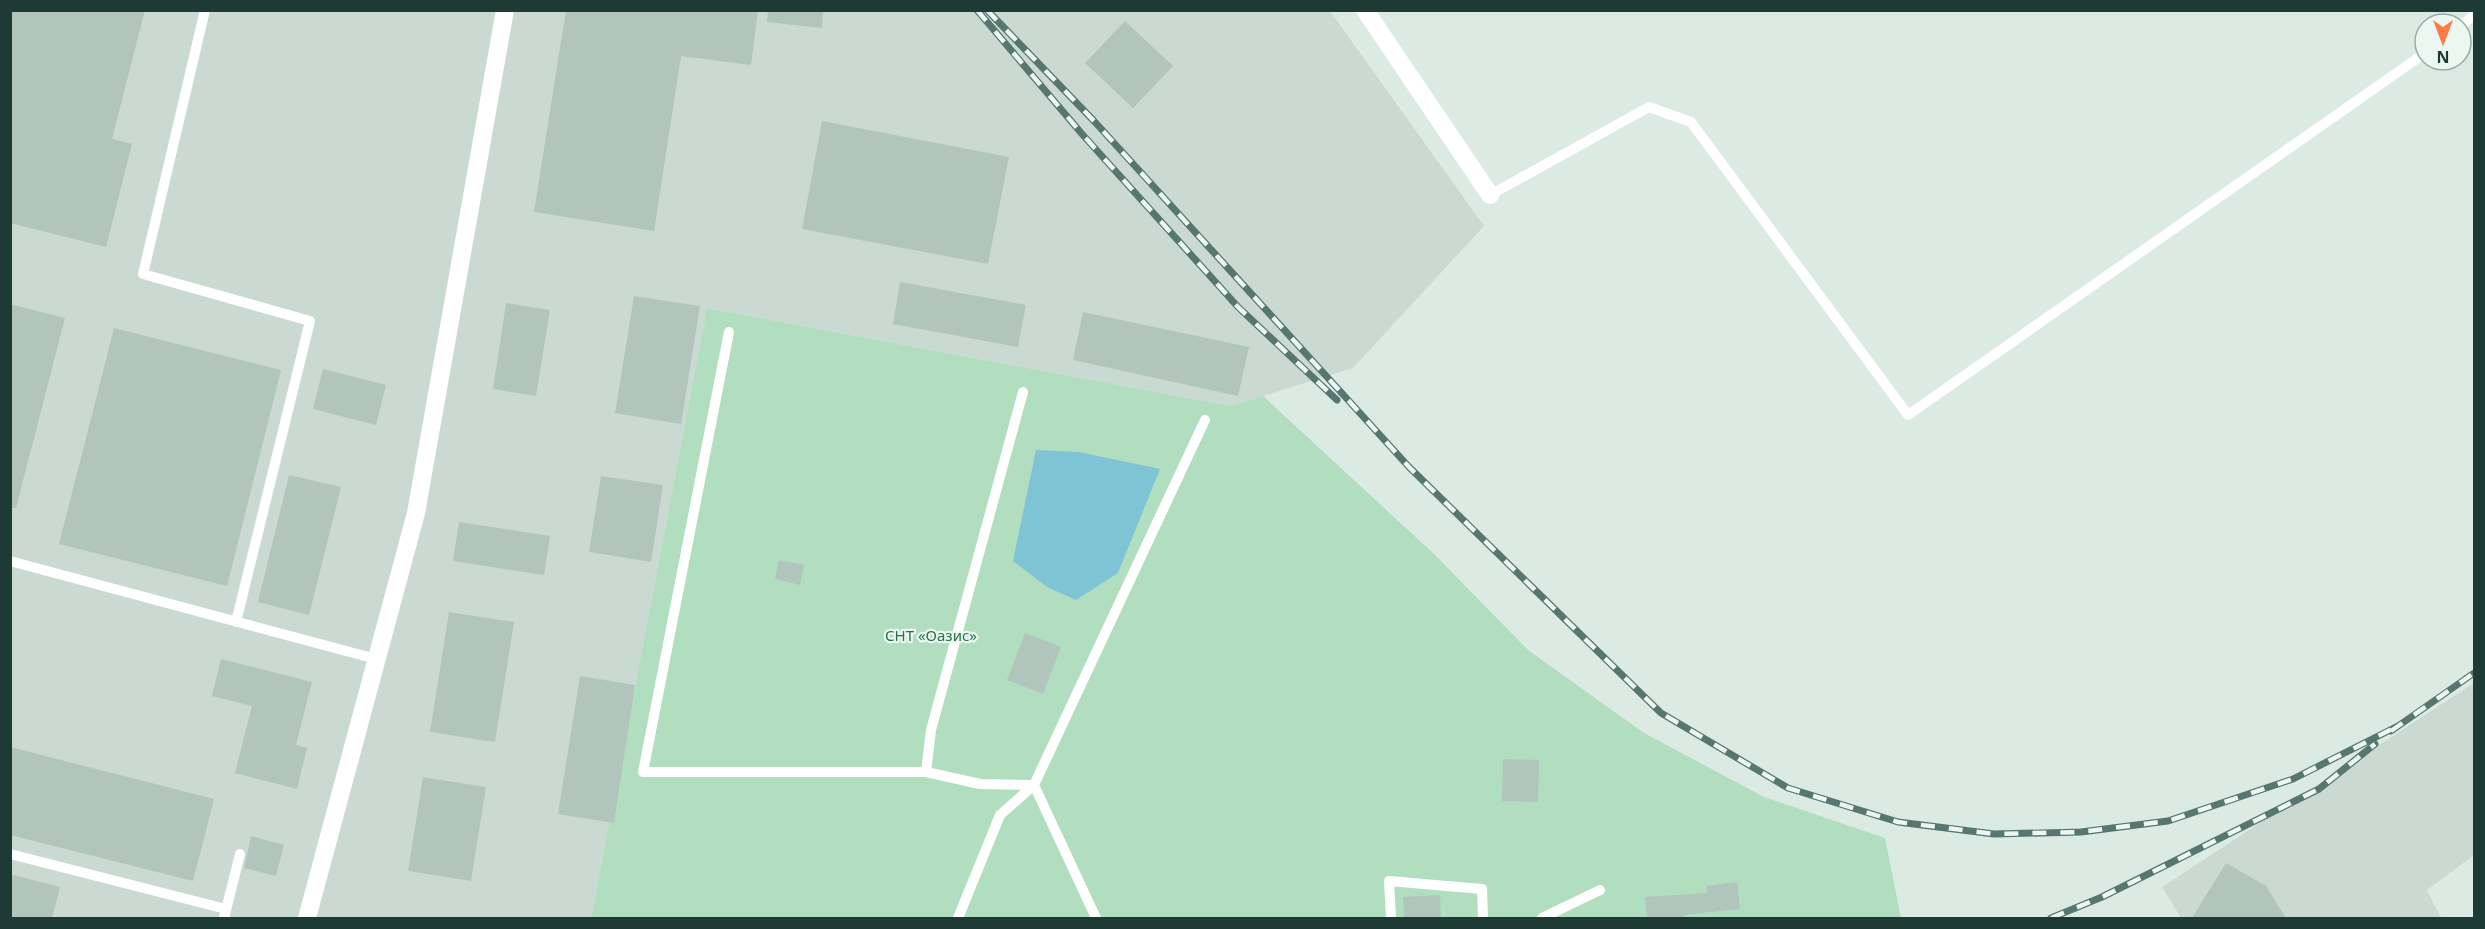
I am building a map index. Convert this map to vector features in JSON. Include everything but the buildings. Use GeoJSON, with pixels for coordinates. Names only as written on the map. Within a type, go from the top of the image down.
{"type":"FeatureCollection","features":[{"type":"Feature","properties":{"kind":"street"},"geometry":{"type":"LineString","coordinates":[[307,918],[416,513],[505,10]]}},
{"type":"Feature","properties":{"kind":"street"},"geometry":{"type":"LineString","coordinates":[[1365,10],[1490,195]]}},
{"type":"Feature","properties":{"kind":"lane"},"geometry":{"type":"LineString","coordinates":[[205,10],[143,274],[310,321],[236,622]]}},
{"type":"Feature","properties":{"kind":"lane"},"geometry":{"type":"LineString","coordinates":[[1490,195],[1649,106],[1690,122],[1908,415],[2413,61]]}},
{"type":"Feature","properties":{"kind":"lane"},"geometry":{"type":"LineString","coordinates":[[729,332],[643,772],[926,772],[980,784],[1034,784]]}},
{"type":"Feature","properties":{"kind":"lane"},"geometry":{"type":"LineString","coordinates":[[926,772],[931,730],[1023,392]]}},
{"type":"Feature","properties":{"kind":"lane"},"geometry":{"type":"LineString","coordinates":[[958,918],[1000,815],[1034,784],[1205,420]]}},
{"type":"Feature","properties":{"kind":"lane"},"geometry":{"type":"LineString","coordinates":[[10,561],[376,659]]}},
{"type":"Feature","properties":{"kind":"lane"},"geometry":{"type":"LineString","coordinates":[[1034,784],[1096,918]]}},
{"type":"Feature","properties":{"kind":"lane"},"geometry":{"type":"LineString","coordinates":[[10,855],[225,914],[240,854]]}},
{"type":"Feature","properties":{"kind":"lane"},"geometry":{"type":"LineString","coordinates":[[1391,918],[1389,881],[1482,889],[1484,918]]}},
{"type":"Feature","properties":{"kind":"lane"},"geometry":{"type":"LineString","coordinates":[[1542,918],[1600,890]]}},
{"type":"Feature","properties":{"kind":"shaded area"},"geometry":{"type":"Polygon","coordinates":[[[10,11],[1330,11],[1484,226],[1353,368],[1231,406],[707,308],[591,918],[11,918],[10,11]]]}},
{"type":"Feature","properties":{"kind":"shaded area"},"geometry":{"type":"Polygon","coordinates":[[[2474,683],[2474,855],[2427,890],[2441,918],[2181,918],[2162,887],[2474,683]]]}},
{"type":"Feature","properties":{"kind":"green space","name":"СНТ «Оазис»"},"geometry":{"type":"Polygon","coordinates":[[[707,308],[1231,406],[1263,396],[1434,554],[1528,650],[1644,733],[1764,797],[1885,838],[1901,918],[591,918],[707,308]]]}},
{"type":"Feature","properties":{"kind":"water"},"geometry":{"type":"Polygon","coordinates":[[[1036,450],[1079,452],[1160,469],[1118,573],[1076,600],[1047,587],[1013,561],[1036,450]]]}},
{"type":"Feature","properties":{"kind":"railway"},"geometry":{"type":"LineString","coordinates":[[977,10],[1082,134],[1238,307],[1337,400]]}},
{"type":"Feature","properties":{"kind":"railway"},"geometry":{"type":"LineString","coordinates":[[987,10],[1094,121],[1409,467],[1661,713],[1788,788],[1898,822],[1994,834],[2081,832],[2168,821],[2293,779],[2396,727]]}},
{"type":"Feature","properties":{"kind":"railway"},"geometry":{"type":"LineString","coordinates":[[2391,731],[2474,673]]}},
{"type":"Feature","properties":{"kind":"railway"},"geometry":{"type":"LineString","coordinates":[[2051,918],[2102,897],[2319,789],[2375,744]]}}]}
